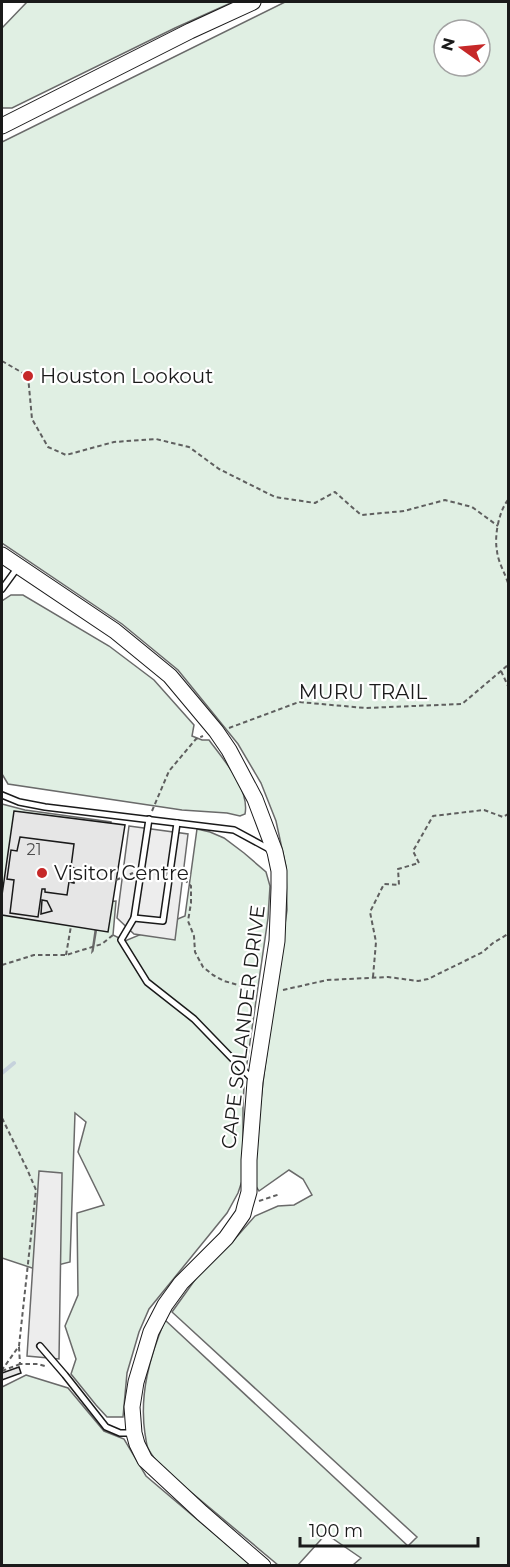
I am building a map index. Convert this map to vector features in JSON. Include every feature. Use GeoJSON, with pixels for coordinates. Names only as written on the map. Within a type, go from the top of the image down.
{"type":"FeatureCollection","features":[{"type":"Feature","properties":{"kind":"street"},"geometry":{"type":"LineString","coordinates":[[2,126],[190,31],[253,2]]}},
{"type":"Feature","properties":{"kind":"street","name":"CAPE SOLANDER DRIVE"},"geometry":{"type":"LineString","coordinates":[[2,555],[115,631],[170,676],[229,750],[255,799],[275,852],[279,871],[277,941],[255,1083],[249,1192],[243,1214],[226,1238],[181,1283],[165,1305],[151,1332],[136,1382],[132,1407],[134,1433],[145,1460],[263,1566]]}},
{"type":"Feature","properties":{"kind":"lane"},"geometry":{"type":"LineString","coordinates":[[2,589],[18,566]]}},
{"type":"Feature","properties":{"kind":"lane"},"geometry":{"type":"LineString","coordinates":[[2,795],[19,802],[45,807],[234,830],[275,852]]}},
{"type":"Feature","properties":{"kind":"lane"},"geometry":{"type":"LineString","coordinates":[[149,819],[134,918],[121,940],[147,982],[194,1019],[255,1083]]}},
{"type":"Feature","properties":{"kind":"lane"},"geometry":{"type":"LineString","coordinates":[[134,918],[163,921],[177,823]]}},
{"type":"Feature","properties":{"kind":"lane"},"geometry":{"type":"LineString","coordinates":[[40,1346],[106,1427],[120,1433],[134,1433]]}},
{"type":"Feature","properties":{"kind":"path"},"geometry":{"type":"LineString","coordinates":[[2,361],[28,376],[32,419],[48,447],[66,455],[114,442],[156,439],[189,447],[219,469],[275,497],[315,502],[335,492],[361,515],[404,511],[445,500],[472,507],[498,526]]}},
{"type":"Feature","properties":{"kind":"path"},"geometry":{"type":"LineString","coordinates":[[508,500],[504,505],[498,526],[497,551],[508,583]]}},
{"type":"Feature","properties":{"kind":"path","name":"MURU TRAIL"},"geometry":{"type":"LineString","coordinates":[[149,819],[169,771],[196,739],[299,702],[365,708],[462,704],[508,665]]}},
{"type":"Feature","properties":{"kind":"path"},"geometry":{"type":"LineString","coordinates":[[501,671],[508,686]]}},
{"type":"Feature","properties":{"kind":"path"},"geometry":{"type":"LineString","coordinates":[[373,977],[376,942],[370,912],[384,884],[399,885],[398,869],[419,863],[413,851],[434,816],[484,810],[503,817],[508,814]]}},
{"type":"Feature","properties":{"kind":"path"},"geometry":{"type":"LineString","coordinates":[[116,880],[136,872],[184,879],[191,886],[188,921],[194,936],[195,952],[203,967],[224,981],[242,986],[256,998]]}},
{"type":"Feature","properties":{"kind":"path"},"geometry":{"type":"LineString","coordinates":[[66,955],[71,926]]}},
{"type":"Feature","properties":{"kind":"path"},"geometry":{"type":"LineString","coordinates":[[2,965],[34,955],[66,955],[102,944],[114,934]]}},
{"type":"Feature","properties":{"kind":"path"},"geometry":{"type":"LineString","coordinates":[[279,996],[284,989],[327,980],[388,977],[428,980],[483,952],[508,934]]}},
{"type":"Feature","properties":{"kind":"path"},"geometry":{"type":"LineString","coordinates":[[2,1118],[36,1190],[19,1347],[20,1364]]}},
{"type":"Feature","properties":{"kind":"path"},"geometry":{"type":"LineString","coordinates":[[245,1206],[280,1194]]}},
{"type":"Feature","properties":{"kind":"path"},"geometry":{"type":"LineString","coordinates":[[2,1370],[19,1347]]}},
{"type":"Feature","properties":{"kind":"path"},"geometry":{"type":"LineString","coordinates":[[2,1370],[20,1364],[38,1364],[51,1368]]}},
{"type":"Feature","properties":{"kind":"green space"},"geometry":{"type":"Polygon","coordinates":[[[27,2],[233,2],[12,108],[3,108],[2,28],[27,2]]]}},
{"type":"Feature","properties":{"kind":"green space"},"geometry":{"type":"Polygon","coordinates":[[[285,2],[508,2],[507,1565],[353,1565],[361,1558],[326,1534],[298,1565],[278,1565],[161,1467],[147,1446],[143,1404],[147,1376],[165,1320],[408,1546],[417,1537],[172,1312],[197,1277],[255,1216],[278,1206],[294,1205],[312,1195],[303,1179],[289,1170],[259,1191],[255,1185],[257,1134],[287,910],[286,867],[276,821],[261,783],[238,744],[178,670],[122,624],[2,543],[2,142],[285,2]]]}},
{"type":"Feature","properties":{"kind":"green space"},"geometry":{"type":"Polygon","coordinates":[[[11,595],[23,595],[109,646],[154,680],[194,725],[192,736],[209,740],[228,765],[243,795],[245,814],[240,816],[182,810],[8,784],[2,774],[2,601],[11,595]]]}},
{"type":"Feature","properties":{"kind":"green space"},"geometry":{"type":"Polygon","coordinates":[[[2,804],[25,810],[111,822],[92,952],[101,902],[116,901],[113,935],[125,941],[185,916],[197,829],[224,838],[244,853],[266,872],[270,886],[268,918],[247,1063],[242,1077],[244,1086],[243,1178],[227,1213],[149,1309],[139,1332],[127,1373],[123,1417],[107,1417],[71,1374],[76,1359],[65,1326],[78,1295],[77,1213],[104,1205],[78,1152],[86,1122],[75,1113],[70,1262],[38,1270],[2,1258],[2,804]]]}},
{"type":"Feature","properties":{"kind":"green space"},"geometry":{"type":"Polygon","coordinates":[[[26,1375],[68,1388],[104,1431],[124,1439],[146,1476],[251,1565],[2,1566],[2,1387],[26,1375]]]}},
{"type":"Feature","properties":{"kind":"shaded area"},"geometry":{"type":"Polygon","coordinates":[[[129,826],[188,834],[175,940],[134,934],[117,918],[129,826]]]}},
{"type":"Feature","properties":{"kind":"shaded area"},"geometry":{"type":"Polygon","coordinates":[[[39,1171],[62,1173],[59,1359],[27,1356],[39,1171]]]}},
{"type":"Feature","properties":{"kind":"building"},"geometry":{"type":"Polygon","coordinates":[[[14,811],[125,825],[108,932],[2,915],[2,895],[14,811]]]}},
{"type":"Feature","properties":{"kind":"building","name":"Visitor Centre"},"geometry":{"type":"Polygon","coordinates":[[[20,837],[74,844],[71,867],[76,868],[74,883],[69,882],[67,895],[45,892],[45,889],[42,889],[38,917],[10,913],[14,880],[7,879],[11,850],[17,851],[20,837]]]}},
{"type":"Feature","properties":{"kind":"building"},"geometry":{"type":"Polygon","coordinates":[[[42,900],[47,901],[52,911],[41,914],[42,900]]]}},
{"type":"Feature","properties":{"kind":"building"},"geometry":{"type":"Polygon","coordinates":[[[19,1367],[21,1373],[2,1380],[2,1373],[19,1367]]]}},
{"type":"Feature","properties":{"kind":"waterway"},"geometry":{"type":"LineString","coordinates":[[2,1073],[14,1063]]}},
{"type":"Feature","properties":{"kind":"place","name":"Houston Lookout"},"geometry":{"type":"Point","coordinates":[28,376]}},
{"type":"Feature","properties":{"kind":"place","name":"Visitor Centre"},"geometry":{"type":"Point","coordinates":[42,873]}}]}
